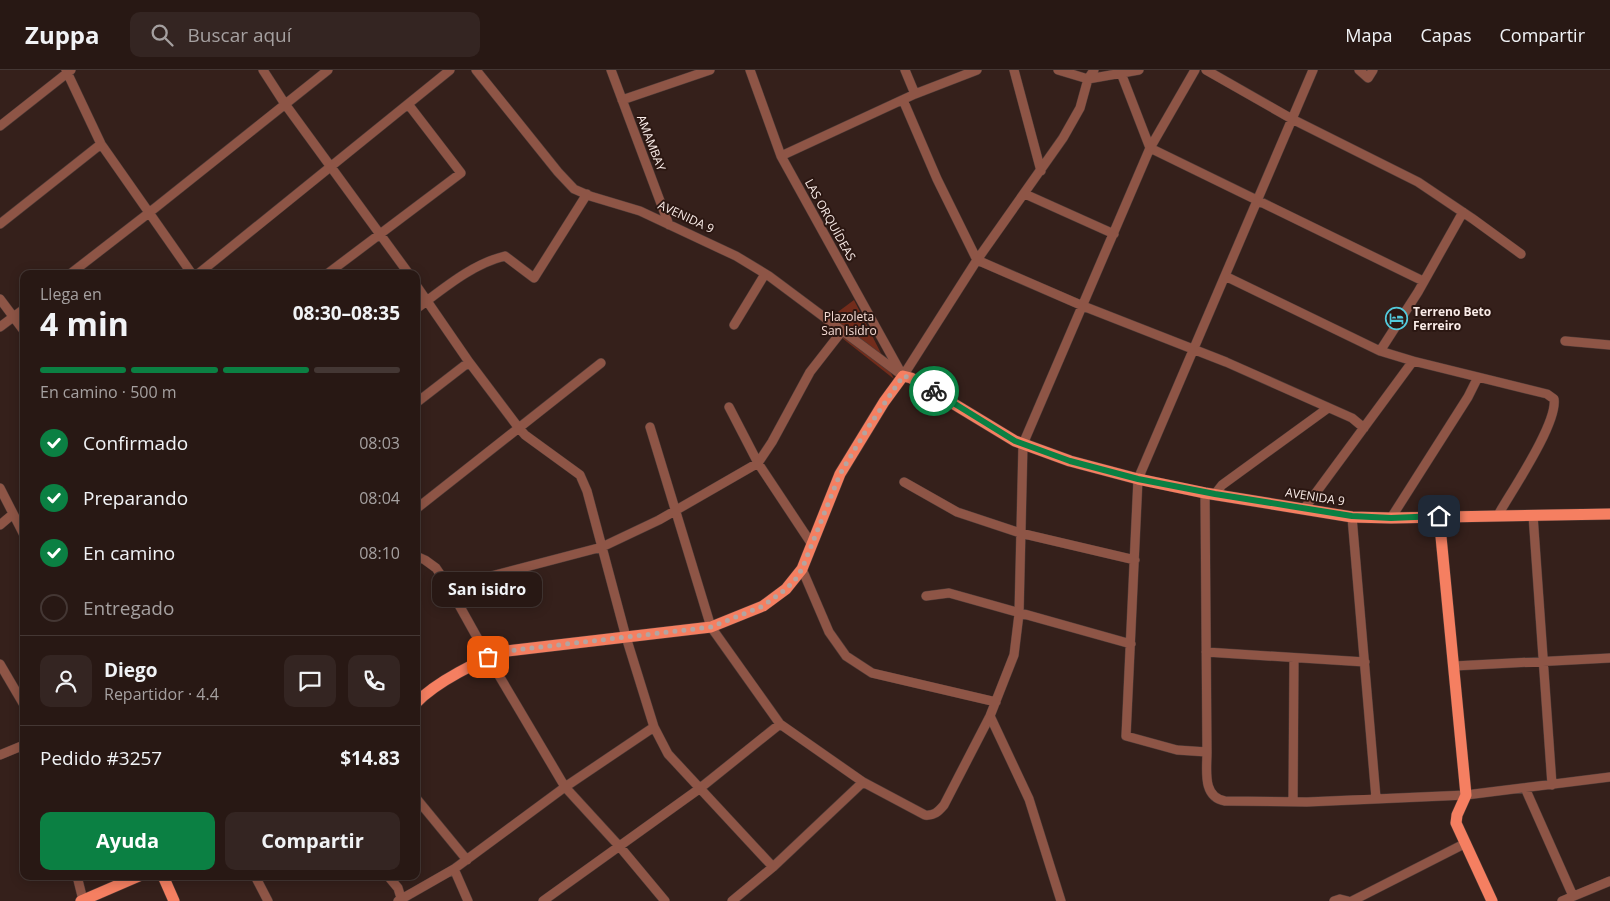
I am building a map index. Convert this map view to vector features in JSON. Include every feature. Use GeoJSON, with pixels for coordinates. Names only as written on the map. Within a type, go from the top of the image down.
{"type":"FeatureCollection","features":[{"type":"Feature","properties":{"kind":"main road","name":"AVENIDA 9"},"geometry":{"type":"LineString","coordinates":[[903,376],[911,378],[1015,441],[1070,461],[1138,479],[1210,494],[1352,516],[1391,518],[1610,514]]}},
{"type":"Feature","properties":{"kind":"main road"},"geometry":{"type":"LineString","coordinates":[[420,700],[439,685],[488,657],[507,651],[711,627],[763,606],[786,589],[802,569],[840,474],[903,376]]}},
{"type":"Feature","properties":{"kind":"main road"},"geometry":{"type":"LineString","coordinates":[[1439,516],[1466,795],[1457,815],[1456,823],[1492,901]]}},
{"type":"Feature","properties":{"kind":"main road"},"geometry":{"type":"LineString","coordinates":[[82,901],[130,880]]}},
{"type":"Feature","properties":{"kind":"main road"},"geometry":{"type":"LineString","coordinates":[[165,880],[174,901]]}},
{"type":"Feature","properties":{"kind":"street"},"geometry":{"type":"LineString","coordinates":[[263,70],[285,104],[405,270]]}},
{"type":"Feature","properties":{"kind":"street"},"geometry":{"type":"LineString","coordinates":[[75,270],[328,70]]}},
{"type":"Feature","properties":{"kind":"street"},"geometry":{"type":"LineString","coordinates":[[203,270],[450,70]]}},
{"type":"Feature","properties":{"kind":"street","name":"AVENIDA 9"},"geometry":{"type":"LineString","coordinates":[[476,70],[558,172],[574,189],[640,211],[736,256],[765,274],[903,376]]}},
{"type":"Feature","properties":{"kind":"street","name":"AMAMBAY"},"geometry":{"type":"LineString","coordinates":[[611,70],[669,225]]}},
{"type":"Feature","properties":{"kind":"street"},"geometry":{"type":"LineString","coordinates":[[622,100],[710,70]]}},
{"type":"Feature","properties":{"kind":"street","name":"LAS ORQUÍDEAS"},"geometry":{"type":"LineString","coordinates":[[750,70],[781,156],[903,376]]}},
{"type":"Feature","properties":{"kind":"street"},"geometry":{"type":"LineString","coordinates":[[905,70],[915,94]]}},
{"type":"Feature","properties":{"kind":"street"},"geometry":{"type":"LineString","coordinates":[[781,156],[915,94],[977,70]]}},
{"type":"Feature","properties":{"kind":"street"},"geometry":{"type":"LineString","coordinates":[[1014,70],[1041,171]]}},
{"type":"Feature","properties":{"kind":"street"},"geometry":{"type":"LineString","coordinates":[[1058,70],[1088,79],[1139,70]]}},
{"type":"Feature","properties":{"kind":"street"},"geometry":{"type":"LineString","coordinates":[[903,376],[977,260],[1063,138],[1080,108],[1088,79],[1094,70]]}},
{"type":"Feature","properties":{"kind":"street"},"geometry":{"type":"LineString","coordinates":[[650,427],[711,627],[780,724],[863,782],[924,815],[931,816],[939,812],[990,716],[1014,655],[1019,614],[1023,444],[1150,148],[1195,70]]}},
{"type":"Feature","properties":{"kind":"street"},"geometry":{"type":"LineString","coordinates":[[1206,70],[1292,119],[1418,182],[1521,254]]}},
{"type":"Feature","properties":{"kind":"street"},"geometry":{"type":"LineString","coordinates":[[1206,752],[1177,750],[1126,736],[1138,479],[1313,70]]}},
{"type":"Feature","properties":{"kind":"street"},"geometry":{"type":"LineString","coordinates":[[1359,70],[1368,78],[1373,70]]}},
{"type":"Feature","properties":{"kind":"street"},"geometry":{"type":"LineString","coordinates":[[0,126],[68,71],[101,144],[189,270]]}},
{"type":"Feature","properties":{"kind":"street"},"geometry":{"type":"LineString","coordinates":[[1121,73],[1150,148],[1423,281]]}},
{"type":"Feature","properties":{"kind":"street"},"geometry":{"type":"LineString","coordinates":[[903,100],[937,179],[977,260],[1083,306],[1226,362],[1352,418],[1364,428]]}},
{"type":"Feature","properties":{"kind":"street"},"geometry":{"type":"LineString","coordinates":[[332,270],[461,173],[408,104]]}},
{"type":"Feature","properties":{"kind":"street"},"geometry":{"type":"LineString","coordinates":[[0,224],[101,144]]}},
{"type":"Feature","properties":{"kind":"street"},"geometry":{"type":"LineString","coordinates":[[420,306],[480,264],[505,256],[534,278],[587,194]]}},
{"type":"Feature","properties":{"kind":"street"},"geometry":{"type":"LineString","coordinates":[[1025,194],[1114,234]]}},
{"type":"Feature","properties":{"kind":"street"},"geometry":{"type":"LineString","coordinates":[[1380,351],[1463,212]]}},
{"type":"Feature","properties":{"kind":"street"},"geometry":{"type":"LineString","coordinates":[[734,325],[765,274]]}},
{"type":"Feature","properties":{"kind":"street"},"geometry":{"type":"LineString","coordinates":[[1225,276],[1380,351],[1547,394],[1554,399],[1556,406],[1544,435],[1498,515]]}},
{"type":"Feature","properties":{"kind":"street"},"geometry":{"type":"LineString","coordinates":[[420,290],[469,362],[518,427],[525,435],[580,475],[587,491],[626,637],[654,728],[668,754],[773,867]]}},
{"type":"Feature","properties":{"kind":"street"},"geometry":{"type":"LineString","coordinates":[[0,299],[20,326]]}},
{"type":"Feature","properties":{"kind":"street"},"geometry":{"type":"LineString","coordinates":[[0,327],[20,312]]}},
{"type":"Feature","properties":{"kind":"street"},"geometry":{"type":"LineString","coordinates":[[449,587],[602,546],[676,510],[758,463],[772,442],[810,372],[842,331]]}},
{"type":"Feature","properties":{"kind":"street"},"geometry":{"type":"LineString","coordinates":[[1565,341],[1610,344]]}},
{"type":"Feature","properties":{"kind":"street"},"geometry":{"type":"LineString","coordinates":[[1304,509],[1413,361]]}},
{"type":"Feature","properties":{"kind":"street"},"geometry":{"type":"LineString","coordinates":[[420,400],[469,362]]}},
{"type":"Feature","properties":{"kind":"street"},"geometry":{"type":"LineString","coordinates":[[420,505],[601,363]]}},
{"type":"Feature","properties":{"kind":"street"},"geometry":{"type":"LineString","coordinates":[[1391,518],[1468,397],[1478,377]]}},
{"type":"Feature","properties":{"kind":"street"},"geometry":{"type":"LineString","coordinates":[[729,407],[758,463],[811,543]]}},
{"type":"Feature","properties":{"kind":"street"},"geometry":{"type":"LineString","coordinates":[[1328,408],[1210,494],[1206,652],[1206,752],[1208,787],[1211,793],[1219,800],[1293,802],[1466,795],[1610,777]]}},
{"type":"Feature","properties":{"kind":"street"},"geometry":{"type":"LineString","coordinates":[[904,482],[957,512],[1020,533],[1135,560]]}},
{"type":"Feature","properties":{"kind":"street"},"geometry":{"type":"LineString","coordinates":[[0,488],[20,527]]}},
{"type":"Feature","properties":{"kind":"street"},"geometry":{"type":"LineString","coordinates":[[0,525],[13,514]]}},
{"type":"Feature","properties":{"kind":"street"},"geometry":{"type":"LineString","coordinates":[[1533,515],[1552,785]]}},
{"type":"Feature","properties":{"kind":"street"},"geometry":{"type":"LineString","coordinates":[[1352,516],[1376,798]]}},
{"type":"Feature","properties":{"kind":"street"},"geometry":{"type":"LineString","coordinates":[[420,558],[436,568],[449,587],[565,787],[620,847],[665,901]]}},
{"type":"Feature","properties":{"kind":"street"},"geometry":{"type":"LineString","coordinates":[[802,569],[829,632],[846,656],[872,673],[996,702]]}},
{"type":"Feature","properties":{"kind":"street"},"geometry":{"type":"LineString","coordinates":[[926,596],[949,593],[1131,644]]}},
{"type":"Feature","properties":{"kind":"street"},"geometry":{"type":"LineString","coordinates":[[1206,652],[1365,662]]}},
{"type":"Feature","properties":{"kind":"street"},"geometry":{"type":"LineString","coordinates":[[1293,802],[1294,658]]}},
{"type":"Feature","properties":{"kind":"street"},"geometry":{"type":"LineString","coordinates":[[1454,666],[1610,658]]}},
{"type":"Feature","properties":{"kind":"street"},"geometry":{"type":"LineString","coordinates":[[0,664],[20,698]]}},
{"type":"Feature","properties":{"kind":"street"},"geometry":{"type":"LineString","coordinates":[[990,716],[1028,800],[1061,901]]}},
{"type":"Feature","properties":{"kind":"street"},"geometry":{"type":"LineString","coordinates":[[543,901],[699,789],[780,724]]}},
{"type":"Feature","properties":{"kind":"street"},"geometry":{"type":"LineString","coordinates":[[391,880],[398,888],[400,900],[454,869],[565,787],[654,728]]}},
{"type":"Feature","properties":{"kind":"street"},"geometry":{"type":"LineString","coordinates":[[0,755],[20,747]]}},
{"type":"Feature","properties":{"kind":"street"},"geometry":{"type":"LineString","coordinates":[[732,901],[773,867],[863,782]]}},
{"type":"Feature","properties":{"kind":"street"},"geometry":{"type":"LineString","coordinates":[[1525,788],[1572,896]]}},
{"type":"Feature","properties":{"kind":"street"},"geometry":{"type":"LineString","coordinates":[[420,803],[467,860]]}},
{"type":"Feature","properties":{"kind":"street"},"geometry":{"type":"LineString","coordinates":[[1334,901],[1340,899],[1350,901],[1466,843]]}},
{"type":"Feature","properties":{"kind":"street"},"geometry":{"type":"LineString","coordinates":[[454,869],[468,901]]}},
{"type":"Feature","properties":{"kind":"street"},"geometry":{"type":"LineString","coordinates":[[78,880],[82,901]]}},
{"type":"Feature","properties":{"kind":"street"},"geometry":{"type":"LineString","coordinates":[[257,880],[268,901]]}},
{"type":"Feature","properties":{"kind":"street"},"geometry":{"type":"LineString","coordinates":[[1562,901],[1610,881]]}},
{"type":"Feature","properties":{"kind":"green space","name":"Plazoleta San Isidro"},"geometry":{"type":"Polygon","coordinates":[[[854,300],[894,379],[823,323],[854,300]]]}},
{"type":"Feature","properties":{"kind":"way so far"},"geometry":{"type":"LineString","coordinates":[[488,657],[507,651],[711,627],[763,606],[786,589],[802,569],[840,474],[884,402],[903,376],[911,378],[934,391]]}},
{"type":"Feature","properties":{"kind":"place","name":"Terreno Beto Ferreiro"},"geometry":{"type":"Point","coordinates":[1397,319]}},
{"type":"Feature","properties":{"kind":"place","name":"San isidro"},"geometry":{"type":"Point","coordinates":[488,657]}},
{"type":"Feature","properties":{"kind":"route"},"geometry":{"type":"LineString","coordinates":[[934,391],[1015,441],[1070,461],[1138,479],[1301,509],[1352,516],[1391,518],[1439,516]]}}]}
